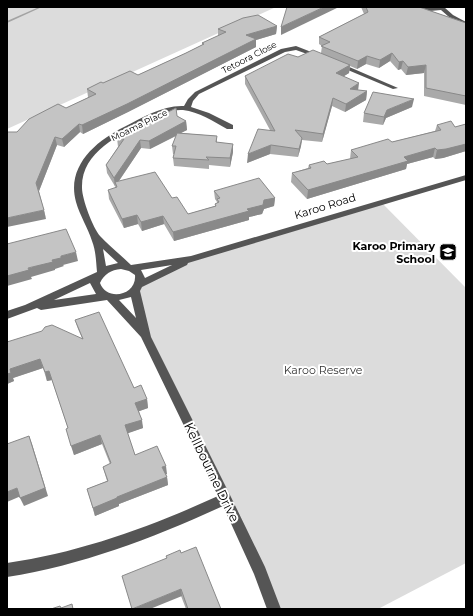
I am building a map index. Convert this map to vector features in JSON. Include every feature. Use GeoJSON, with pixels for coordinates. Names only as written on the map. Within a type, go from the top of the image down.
{"type":"FeatureCollection","features":[{"type":"Feature","properties":{"kind":"street"},"geometry":{"type":"LineString","coordinates":[[400,7],[418,10],[442,7],[451,16],[466,25]]}},
{"type":"Feature","properties":{"kind":"street","name":"Tetoora Close"},"geometry":{"type":"LineString","coordinates":[[187,109],[190,100],[197,93],[286,48],[299,48],[395,88]]}},
{"type":"Feature","properties":{"kind":"street","name":"Moama Place"},"geometry":{"type":"LineString","coordinates":[[100,273],[96,237],[84,212],[78,191],[79,175],[87,160],[101,144],[125,130],[168,110],[187,109],[201,113],[230,127]]}},
{"type":"Feature","properties":{"kind":"street","name":"Karoo Road"},"geometry":{"type":"LineString","coordinates":[[130,267],[191,259],[466,177]]}},
{"type":"Feature","properties":{"kind":"street","name":"Moama Place"},"geometry":{"type":"LineString","coordinates":[[96,237],[130,267]]}},
{"type":"Feature","properties":{"kind":"street","name":"Karoo Road"},"geometry":{"type":"LineString","coordinates":[[137,288],[191,259]]}},
{"type":"Feature","properties":{"kind":"street"},"geometry":{"type":"LineString","coordinates":[[7,315],[29,308],[114,267],[130,267],[139,274],[141,281],[137,288],[124,297],[108,297],[29,308]]}},
{"type":"Feature","properties":{"kind":"street"},"geometry":{"type":"LineString","coordinates":[[100,273],[95,283],[95,287],[101,294],[108,297]]}},
{"type":"Feature","properties":{"kind":"street","name":"Kellbourne Drive"},"geometry":{"type":"LineString","coordinates":[[137,288],[146,337]]}},
{"type":"Feature","properties":{"kind":"street","name":"Kellbourne Drive"},"geometry":{"type":"LineString","coordinates":[[108,297],[126,313],[146,337],[226,499],[260,572],[274,609]]}},
{"type":"Feature","properties":{"kind":"street"},"geometry":{"type":"LineString","coordinates":[[7,570],[32,568],[81,556],[134,538],[226,499]]}},
{"type":"Feature","properties":{"kind":"green space"},"geometry":{"type":"Polygon","coordinates":[[[7,7],[276,7],[7,129],[7,7]]]}},
{"type":"Feature","properties":{"kind":"green space","name":"Karoo Reserve"},"geometry":{"type":"Polygon","coordinates":[[[381,202],[466,288],[466,563],[378,609],[277,609],[146,337],[140,308],[139,285],[191,259],[381,202]]]}},
{"type":"Feature","properties":{"kind":"building"},"geometry":{"type":"Polygon","coordinates":[[[287,7],[324,7],[281,27],[287,7]]]}},
{"type":"Feature","properties":{"kind":"building"},"geometry":{"type":"Polygon","coordinates":[[[366,7],[419,7],[466,23],[466,96],[426,88],[426,65],[408,67],[403,61],[399,62],[392,53],[380,60],[367,56],[358,61],[321,46],[330,42],[319,37],[368,12],[366,7]]]}},
{"type":"Feature","properties":{"kind":"building"},"geometry":{"type":"Polygon","coordinates":[[[258,15],[277,26],[246,35],[256,39],[127,104],[82,125],[79,124],[62,139],[55,137],[36,183],[44,210],[7,218],[8,132],[17,132],[29,119],[58,104],[66,108],[96,94],[87,89],[101,82],[103,83],[130,71],[138,75],[186,53],[204,44],[202,43],[226,32],[218,29],[243,18],[258,15]]]}},
{"type":"Feature","properties":{"kind":"building"},"geometry":{"type":"Polygon","coordinates":[[[313,50],[350,65],[336,73],[359,83],[350,89],[367,91],[346,104],[333,98],[323,134],[295,130],[302,138],[299,149],[271,145],[248,154],[258,129],[275,131],[245,76],[288,54],[298,57],[313,50]]]}},
{"type":"Feature","properties":{"kind":"building"},"geometry":{"type":"Polygon","coordinates":[[[373,92],[414,99],[387,110],[384,117],[364,113],[373,92]]]}},
{"type":"Feature","properties":{"kind":"building"},"geometry":{"type":"Polygon","coordinates":[[[176,108],[177,116],[186,121],[149,141],[140,140],[114,178],[106,165],[124,139],[117,138],[176,108]]]}},
{"type":"Feature","properties":{"kind":"building"},"geometry":{"type":"Polygon","coordinates":[[[451,121],[455,127],[466,124],[466,144],[446,149],[437,150],[435,148],[404,157],[408,161],[308,190],[292,173],[311,168],[309,165],[324,161],[327,164],[358,157],[351,150],[388,139],[392,142],[441,130],[437,125],[451,121]]]}},
{"type":"Feature","properties":{"kind":"building"},"geometry":{"type":"Polygon","coordinates":[[[177,133],[217,136],[216,142],[233,144],[230,158],[206,157],[209,160],[173,158],[176,146],[172,146],[177,133]]]}},
{"type":"Feature","properties":{"kind":"building"},"geometry":{"type":"Polygon","coordinates":[[[155,172],[172,198],[177,197],[188,214],[216,206],[215,204],[219,202],[217,199],[220,198],[214,191],[259,178],[275,198],[264,200],[263,205],[247,209],[249,211],[173,232],[163,216],[141,222],[137,215],[122,219],[108,190],[117,187],[115,182],[155,172]]]}},
{"type":"Feature","properties":{"kind":"building"},"geometry":{"type":"Polygon","coordinates":[[[66,229],[76,252],[61,256],[61,258],[52,260],[53,262],[28,268],[29,270],[7,276],[7,244],[66,229]]]}},
{"type":"Feature","properties":{"kind":"building"},"geometry":{"type":"Polygon","coordinates":[[[99,312],[134,388],[141,385],[147,399],[135,403],[142,420],[125,425],[135,455],[157,446],[166,466],[162,467],[167,477],[93,508],[87,489],[108,481],[103,467],[111,463],[100,435],[71,446],[66,429],[68,428],[49,371],[45,372],[40,359],[10,369],[11,373],[7,374],[7,342],[42,331],[45,327],[52,325],[83,339],[75,320],[99,312]]]}},
{"type":"Feature","properties":{"kind":"building"},"geometry":{"type":"Polygon","coordinates":[[[29,436],[45,488],[20,498],[17,488],[7,492],[7,444],[29,436]]]}},
{"type":"Feature","properties":{"kind":"building"},"geometry":{"type":"Polygon","coordinates":[[[196,547],[221,609],[188,609],[181,589],[132,609],[122,576],[167,558],[166,556],[180,550],[181,553],[196,547]]]}},
{"type":"Feature","properties":{"kind":"building"},"geometry":{"type":"Polygon","coordinates":[[[72,604],[73,609],[51,609],[60,606],[61,608],[72,604]]]}},
{"type":"Feature","properties":{"kind":"waterway"},"geometry":{"type":"LineString","coordinates":[[7,22],[41,7]]}},
{"type":"Feature","properties":{"kind":"place","name":"Karoo Primary School"},"geometry":{"type":"Point","coordinates":[448,252]}}]}
